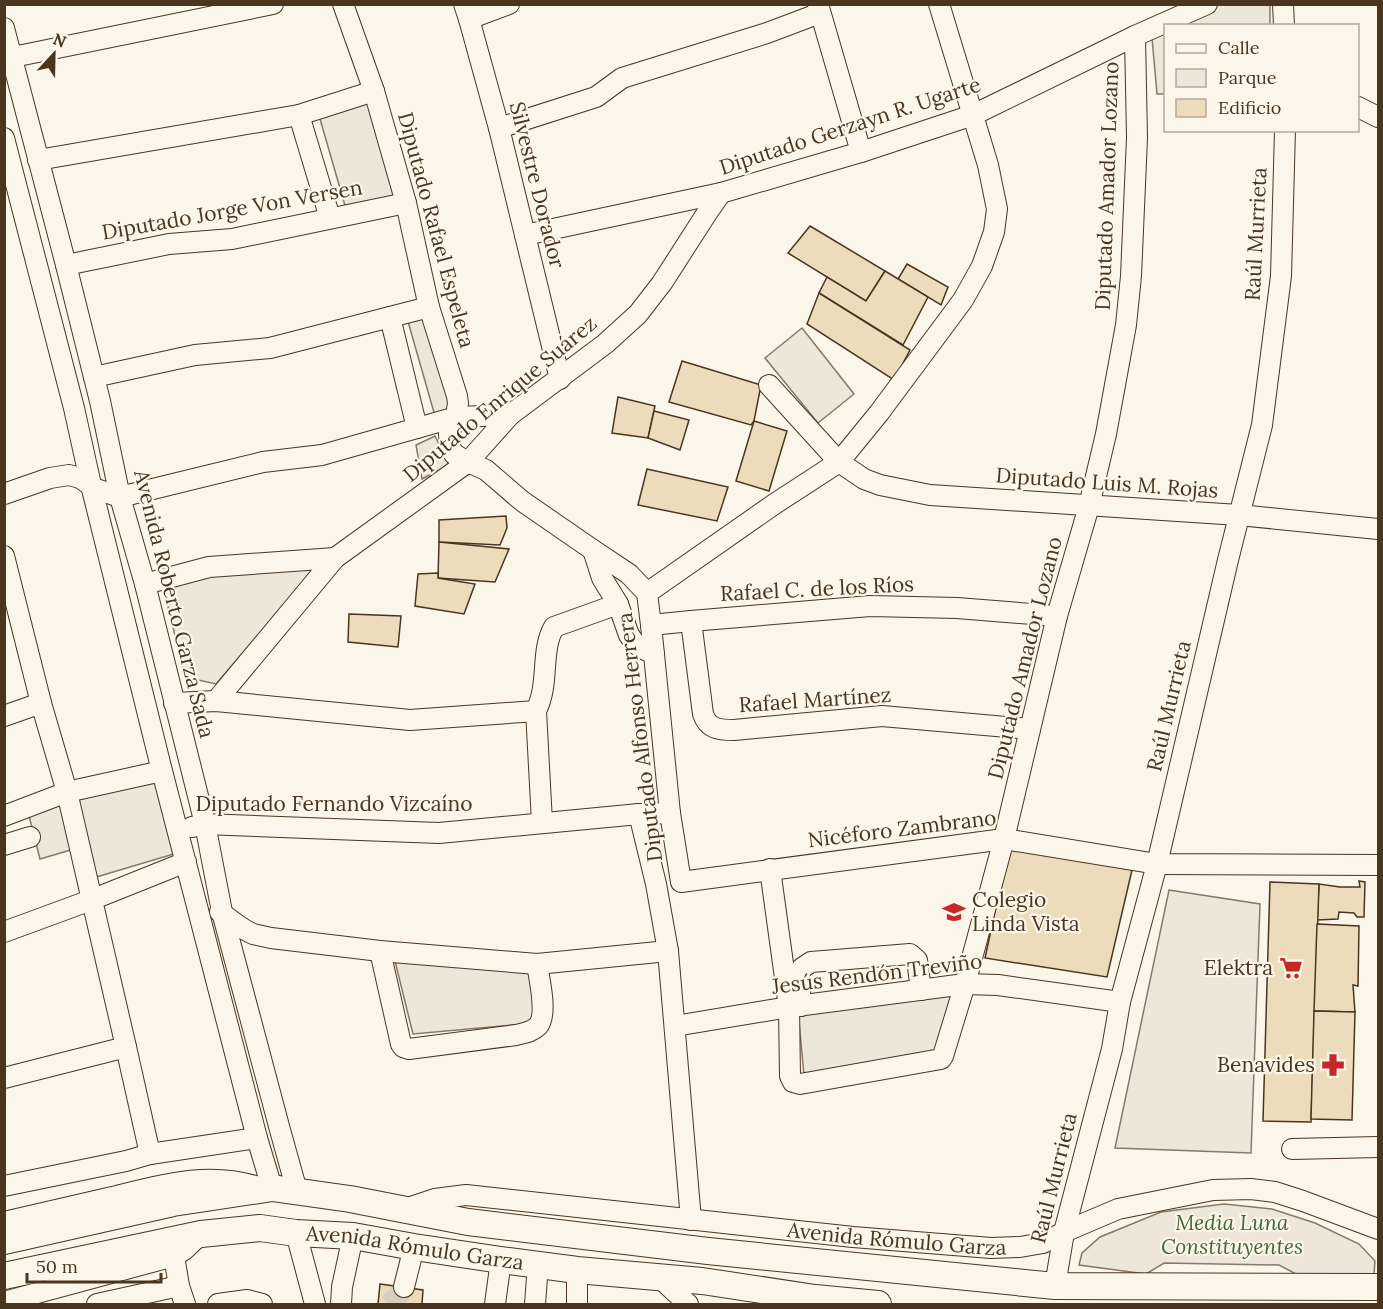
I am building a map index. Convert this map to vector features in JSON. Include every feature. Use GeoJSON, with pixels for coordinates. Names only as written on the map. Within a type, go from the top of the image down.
{"type":"FeatureCollection","features":[{"type":"Feature","properties":{"kind":"main road","name":"Avenida Rómulo Garza"},"geometry":{"type":"LineString","coordinates":[[4,1241],[174,1203],[268,1189],[351,1199],[468,1222],[674,1247],[1055,1286],[1378,1287]]}},
{"type":"Feature","properties":{"kind":"main road","name":"Avenida Rómulo Garza"},"geometry":{"type":"LineString","coordinates":[[4,1276],[201,1234],[260,1228],[296,1233],[353,1236],[577,1270],[702,1281],[878,1305]]}},
{"type":"Feature","properties":{"kind":"street"},"geometry":{"type":"LineString","coordinates":[[13,57],[273,4]]}},
{"type":"Feature","properties":{"kind":"street","name":"Diputado Rafael Espeleta"},"geometry":{"type":"LineString","coordinates":[[344,4],[374,91],[406,203],[429,307],[457,396],[456,417],[449,434],[450,447],[454,454],[468,462]]}},
{"type":"Feature","properties":{"kind":"street"},"geometry":{"type":"LineString","coordinates":[[467,12],[509,4]]}},
{"type":"Feature","properties":{"kind":"street"},"geometry":{"type":"LineString","coordinates":[[647,593],[839,462],[879,413],[963,300],[982,266],[994,232],[997,209],[990,174],[939,4]]}},
{"type":"Feature","properties":{"kind":"street","name":"Diputado Gerzayn R. Ugarte"},"geometry":{"type":"LineString","coordinates":[[525,235],[721,193],[861,152],[973,115],[1207,4]]}},
{"type":"Feature","properties":{"kind":"street"},"geometry":{"type":"LineString","coordinates":[[1283,4],[1284,24]]}},
{"type":"Feature","properties":{"kind":"street"},"geometry":{"type":"LineString","coordinates":[[500,128],[596,97],[622,78],[767,33],[819,9],[861,152]]}},
{"type":"Feature","properties":{"kind":"street","name":"Silvestre Dorador"},"geometry":{"type":"LineString","coordinates":[[467,12],[500,128],[560,379]]}},
{"type":"Feature","properties":{"kind":"street","name":"Avenida Roberto Garza Sada"},"geometry":{"type":"LineString","coordinates":[[4,28],[100,401],[120,497],[145,584],[205,824],[222,912],[297,1191]]}},
{"type":"Feature","properties":{"kind":"street","name":"Diputado Amador Lozano"},"geometry":{"type":"LineString","coordinates":[[795,1006],[790,1076],[793,1082],[800,1084],[941,1059],[943,1056],[1004,840],[1057,616],[1089,506],[1106,434],[1126,325],[1131,276],[1137,138],[1136,36]]}},
{"type":"Feature","properties":{"kind":"street"},"geometry":{"type":"LineString","coordinates":[[38,160],[299,115],[374,91]]}},
{"type":"Feature","properties":{"kind":"street"},"geometry":{"type":"LineString","coordinates":[[1359,108],[1378,117]]}},
{"type":"Feature","properties":{"kind":"street"},"geometry":{"type":"LineString","coordinates":[[299,115],[330,218]]}},
{"type":"Feature","properties":{"kind":"street","name":"Raúl Murrieta"},"geometry":{"type":"LineString","coordinates":[[1055,1286],[1064,1232],[1112,1049],[1120,1002],[1157,864],[1262,425],[1281,276],[1285,132]]}},
{"type":"Feature","properties":{"kind":"street"},"geometry":{"type":"LineString","coordinates":[[4,138],[74,408],[162,771],[257,1138],[268,1189]]}},
{"type":"Feature","properties":{"kind":"street","name":"Diputado Enrique Suárez"},"geometry":{"type":"LineString","coordinates":[[216,701],[335,558],[468,462],[510,416],[605,344],[638,314],[662,283],[721,193]]}},
{"type":"Feature","properties":{"kind":"street","name":"Diputado Jorge Von Versen"},"geometry":{"type":"LineString","coordinates":[[66,265],[169,244],[232,239],[406,203]]}},
{"type":"Feature","properties":{"kind":"street"},"geometry":{"type":"LineString","coordinates":[[94,377],[195,355],[270,348],[429,307]]}},
{"type":"Feature","properties":{"kind":"street"},"geometry":{"type":"LineString","coordinates":[[390,317],[417,428]]}},
{"type":"Feature","properties":{"kind":"street","name":"Diputado Luis M. Rojas"},"geometry":{"type":"LineString","coordinates":[[769,385],[839,462],[864,479],[888,487],[930,495],[1239,515],[1378,529]]}},
{"type":"Feature","properties":{"kind":"street"},"geometry":{"type":"LineString","coordinates":[[74,408],[100,401]]}},
{"type":"Feature","properties":{"kind":"street"},"geometry":{"type":"LineString","coordinates":[[4,494],[50,478],[69,475],[80,478],[106,493],[120,497],[262,462],[322,454],[456,417],[510,416]]}},
{"type":"Feature","properties":{"kind":"street","name":"Diputado Alfonso Herrera"},"geometry":{"type":"LineString","coordinates":[[468,462],[486,470],[522,501],[629,574],[647,593],[670,813],[681,882]]}},
{"type":"Feature","properties":{"kind":"street"},"geometry":{"type":"LineString","coordinates":[[592,550],[602,578],[618,604],[629,635],[641,648],[654,654]]}},
{"type":"Feature","properties":{"kind":"street"},"geometry":{"type":"LineString","coordinates":[[4,556],[10,606],[67,792],[150,1154]]}},
{"type":"Feature","properties":{"kind":"street"},"geometry":{"type":"LineString","coordinates":[[145,584],[209,567],[335,558]]}},
{"type":"Feature","properties":{"kind":"street"},"geometry":{"type":"LineString","coordinates":[[542,822],[536,711],[544,691],[548,637],[554,627],[618,604]]}},
{"type":"Feature","properties":{"kind":"street","name":"Rafael C. de los Ríos"},"geometry":{"type":"LineString","coordinates":[[651,625],[870,606],[957,608],[1057,616]]}},
{"type":"Feature","properties":{"kind":"street","name":"Rafael Martínez"},"geometry":{"type":"LineString","coordinates":[[691,621],[703,714],[706,722],[712,727],[734,730],[882,716],[1030,729]]}},
{"type":"Feature","properties":{"kind":"street"},"geometry":{"type":"LineString","coordinates":[[174,703],[216,701],[410,720],[536,711]]}},
{"type":"Feature","properties":{"kind":"street"},"geometry":{"type":"LineString","coordinates":[[4,716],[41,703]]}},
{"type":"Feature","properties":{"kind":"street"},"geometry":{"type":"LineString","coordinates":[[4,816],[67,792],[162,771]]}},
{"type":"Feature","properties":{"kind":"street","name":"Diputado Fernando Vizcaíno"},"geometry":{"type":"LineString","coordinates":[[178,829],[205,824],[439,833],[542,822],[670,813]]}},
{"type":"Feature","properties":{"kind":"street","name":"Diputado Alfonso Herrera"},"geometry":{"type":"LineString","coordinates":[[639,814],[656,884],[668,951],[691,1220]]}},
{"type":"Feature","properties":{"kind":"street"},"geometry":{"type":"LineString","coordinates":[[4,845],[30,837]]}},
{"type":"Feature","properties":{"kind":"street","name":"Nicéforo Zambrano"},"geometry":{"type":"LineString","coordinates":[[681,882],[1004,840],[1157,864],[1378,865]]}},
{"type":"Feature","properties":{"kind":"street"},"geometry":{"type":"LineString","coordinates":[[4,932],[186,862]]}},
{"type":"Feature","properties":{"kind":"street"},"geometry":{"type":"LineString","coordinates":[[770,869],[795,1006]]}},
{"type":"Feature","properties":{"kind":"street"},"geometry":{"type":"LineString","coordinates":[[196,901],[222,912],[239,927],[253,934],[380,951],[537,964],[668,951]]}},
{"type":"Feature","properties":{"kind":"street"},"geometry":{"type":"LineString","coordinates":[[380,951],[401,1044],[409,1049],[516,1035],[532,1030],[538,1026],[542,1013],[537,964]]}},
{"type":"Feature","properties":{"kind":"street"},"geometry":{"type":"LineString","coordinates":[[795,1006],[802,968],[811,962],[910,954],[917,960],[921,990]]}},
{"type":"Feature","properties":{"kind":"street","name":"Jesús Rendón Treviño"},"geometry":{"type":"LineString","coordinates":[[675,1026],[795,1006],[965,984],[998,985],[1120,1002]]}},
{"type":"Feature","properties":{"kind":"street"},"geometry":{"type":"LineString","coordinates":[[4,1077],[126,1047]]}},
{"type":"Feature","properties":{"kind":"street"},"geometry":{"type":"LineString","coordinates":[[4,1186],[150,1154],[257,1138]]}},
{"type":"Feature","properties":{"kind":"street"},"geometry":{"type":"LineString","coordinates":[[1292,1149],[1378,1147]]}},
{"type":"Feature","properties":{"kind":"street","name":"Avenida Rómulo Garza"},"geometry":{"type":"LineString","coordinates":[[4,1222],[169,1183],[218,1179],[268,1189]]}},
{"type":"Feature","properties":{"kind":"street","name":"Avenida Rómulo Garza"},"geometry":{"type":"LineString","coordinates":[[405,1209],[435,1198],[466,1195],[853,1237],[991,1248],[1043,1243],[1118,1209],[1213,1190],[1251,1189],[1275,1192],[1304,1201],[1378,1229]]}},
{"type":"Feature","properties":{"kind":"street"},"geometry":{"type":"LineString","coordinates":[[296,1233],[315,1305]]}},
{"type":"Feature","properties":{"kind":"street"},"geometry":{"type":"LineString","coordinates":[[4,1302],[174,1257],[201,1234]]}},
{"type":"Feature","properties":{"kind":"street"},"geometry":{"type":"LineString","coordinates":[[340,1305],[353,1236]]}},
{"type":"Feature","properties":{"kind":"street"},"geometry":{"type":"LineString","coordinates":[[404,1287],[414,1247]]}},
{"type":"Feature","properties":{"kind":"street"},"geometry":{"type":"LineString","coordinates":[[97,1305],[182,1295],[174,1257]]}},
{"type":"Feature","properties":{"kind":"street"},"geometry":{"type":"LineString","coordinates":[[495,1305],[501,1260]]}},
{"type":"Feature","properties":{"kind":"street"},"geometry":{"type":"LineString","coordinates":[[535,1305],[538,1264]]}},
{"type":"Feature","properties":{"kind":"street"},"geometry":{"type":"LineString","coordinates":[[577,1270],[577,1305]]}},
{"type":"Feature","properties":{"kind":"street"},"geometry":{"type":"LineString","coordinates":[[660,1278],[687,1305]]}},
{"type":"Feature","properties":{"kind":"street"},"geometry":{"type":"LineString","coordinates":[[218,1305],[247,1300],[262,1305]]}},
{"type":"Feature","properties":{"kind":"green space"},"geometry":{"type":"Polygon","coordinates":[[[1212,5],[1270,5],[1270,24],[1178,24],[1212,5]]]}},
{"type":"Feature","properties":{"kind":"green space"},"geometry":{"type":"Polygon","coordinates":[[[1164,31],[1164,94],[1157,94],[1152,38],[1164,31]]]}},
{"type":"Feature","properties":{"kind":"green space"},"geometry":{"type":"Polygon","coordinates":[[[374,97],[400,196],[346,209],[318,112],[374,97]]]}},
{"type":"Feature","properties":{"kind":"green space"},"geometry":{"type":"Polygon","coordinates":[[[425,313],[451,411],[435,416],[407,318],[425,313]]]}},
{"type":"Feature","properties":{"kind":"green space"},"geometry":{"type":"Polygon","coordinates":[[[802,328],[854,394],[818,423],[765,358],[802,328]]]}},
{"type":"Feature","properties":{"kind":"green space"},"geometry":{"type":"Polygon","coordinates":[[[435,436],[449,465],[422,479],[416,445],[435,436]]]}},
{"type":"Feature","properties":{"kind":"green space"},"geometry":{"type":"Polygon","coordinates":[[[317,566],[216,684],[185,677],[163,586],[212,572],[317,566]]]}},
{"type":"Feature","properties":{"kind":"green space"},"geometry":{"type":"Polygon","coordinates":[[[156,776],[177,853],[83,881],[74,849],[40,859],[28,812],[156,776]]]}},
{"type":"Feature","properties":{"kind":"green space"},"geometry":{"type":"Polygon","coordinates":[[[1169,890],[1260,904],[1251,1153],[1115,1148],[1169,890]]]}},
{"type":"Feature","properties":{"kind":"green space"},"geometry":{"type":"Polygon","coordinates":[[[393,953],[529,970],[536,1023],[413,1034],[393,953]]]}},
{"type":"Feature","properties":{"kind":"green space"},"geometry":{"type":"Polygon","coordinates":[[[955,989],[941,1055],[804,1075],[798,1011],[955,989]]]}},
{"type":"Feature","properties":{"kind":"green space","name":"Media Luna Constituyentes"},"geometry":{"type":"Polygon","coordinates":[[[1224,1204],[1272,1209],[1315,1223],[1359,1244],[1375,1261],[1374,1274],[1298,1275],[1279,1265],[1164,1263],[1146,1274],[1079,1265],[1082,1253],[1100,1237],[1161,1212],[1224,1204]]]}},
{"type":"Feature","properties":{"kind":"building"},"geometry":{"type":"Polygon","coordinates":[[[810,226],[885,271],[866,301],[788,253],[810,226]]]}},
{"type":"Feature","properties":{"kind":"building"},"geometry":{"type":"Polygon","coordinates":[[[907,264],[948,287],[941,305],[898,279],[907,264]]]}},
{"type":"Feature","properties":{"kind":"building"},"geometry":{"type":"Polygon","coordinates":[[[885,271],[928,297],[903,345],[819,293],[827,277],[866,301],[885,271]]]}},
{"type":"Feature","properties":{"kind":"building"},"geometry":{"type":"Polygon","coordinates":[[[819,293],[910,350],[894,380],[807,324],[819,293]]]}},
{"type":"Feature","properties":{"kind":"building"},"geometry":{"type":"Polygon","coordinates":[[[682,361],[761,385],[754,421],[751,425],[669,402],[682,361]]]}},
{"type":"Feature","properties":{"kind":"building"},"geometry":{"type":"Polygon","coordinates":[[[618,397],[655,406],[648,438],[612,433],[618,397]]]}},
{"type":"Feature","properties":{"kind":"building"},"geometry":{"type":"Polygon","coordinates":[[[654,411],[689,420],[680,450],[648,438],[654,411]]]}},
{"type":"Feature","properties":{"kind":"building"},"geometry":{"type":"Polygon","coordinates":[[[754,421],[787,431],[769,491],[736,481],[754,421]]]}},
{"type":"Feature","properties":{"kind":"building"},"geometry":{"type":"Polygon","coordinates":[[[647,469],[728,487],[717,521],[638,505],[647,469]]]}},
{"type":"Feature","properties":{"kind":"building"},"geometry":{"type":"Polygon","coordinates":[[[506,516],[507,528],[500,545],[439,542],[439,520],[506,516]]]}},
{"type":"Feature","properties":{"kind":"building"},"geometry":{"type":"Polygon","coordinates":[[[439,542],[509,549],[495,582],[438,578],[439,542]]]}},
{"type":"Feature","properties":{"kind":"building"},"geometry":{"type":"Polygon","coordinates":[[[438,573],[438,578],[475,584],[464,614],[415,606],[418,574],[438,573]]]}},
{"type":"Feature","properties":{"kind":"building"},"geometry":{"type":"Polygon","coordinates":[[[349,614],[401,616],[398,647],[348,642],[349,614]]]}},
{"type":"Feature","properties":{"kind":"building"},"geometry":{"type":"Polygon","coordinates":[[[1009,847],[1132,870],[1107,977],[985,958],[1009,847]]]}},
{"type":"Feature","properties":{"kind":"building"},"geometry":{"type":"Polygon","coordinates":[[[1359,881],[1365,882],[1364,917],[1357,917],[1354,913],[1339,912],[1338,919],[1317,920],[1319,884],[1360,887],[1359,881]]]}},
{"type":"Feature","properties":{"kind":"building","name":"Elektra"},"geometry":{"type":"Polygon","coordinates":[[[1270,882],[1319,884],[1311,1122],[1263,1121],[1270,882]]]}},
{"type":"Feature","properties":{"kind":"building"},"geometry":{"type":"Polygon","coordinates":[[[1317,924],[1359,926],[1358,986],[1353,985],[1355,1012],[1314,1011],[1317,924]]]}},
{"type":"Feature","properties":{"kind":"building","name":"Benavides"},"geometry":{"type":"Polygon","coordinates":[[[1314,1011],[1355,1012],[1352,1120],[1311,1119],[1314,1011]]]}},
{"type":"Feature","properties":{"kind":"building"},"geometry":{"type":"Polygon","coordinates":[[[380,1284],[423,1290],[422,1304],[378,1304],[380,1284]]]}},
{"type":"Feature","properties":{"kind":"tunnel"},"geometry":{"type":"LineString","coordinates":[[388,1304],[400,1294],[404,1287]]}},
{"type":"Feature","properties":{"kind":"place","name":"Colegio Linda Vista"},"geometry":{"type":"Point","coordinates":[954,912]}},
{"type":"Feature","properties":{"kind":"place","name":"Elektra"},"geometry":{"type":"Point","coordinates":[1291,968]}},
{"type":"Feature","properties":{"kind":"place","name":"Benavides"},"geometry":{"type":"Point","coordinates":[1333,1065]}}]}
